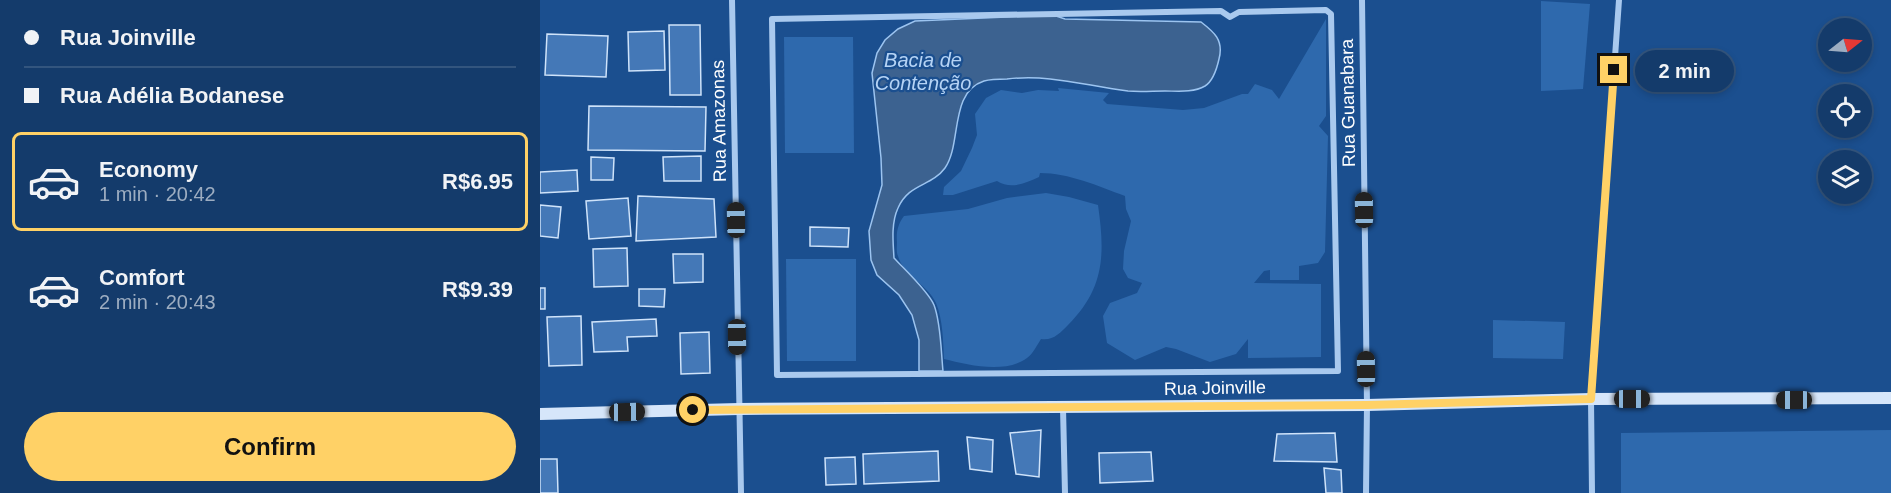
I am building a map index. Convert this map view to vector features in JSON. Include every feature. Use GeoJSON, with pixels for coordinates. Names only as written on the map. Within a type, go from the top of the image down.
{"type":"FeatureCollection","features":[{"type":"Feature","properties":{"kind":"street","name":"Rua Amazonas"},"geometry":{"type":"LineString","coordinates":[[732,0],[741,493]]}},
{"type":"Feature","properties":{"kind":"street","name":"Rua Guanabara"},"geometry":{"type":"LineString","coordinates":[[1362,0],[1366,493]]}},
{"type":"Feature","properties":{"kind":"street"},"geometry":{"type":"LineString","coordinates":[[1592,493],[1591,399],[1619,0]]}},
{"type":"Feature","properties":{"kind":"street"},"geometry":{"type":"LineString","coordinates":[[1326,10],[1331,14],[1338,371],[777,375],[772,19],[1221,11],[1230,16],[1239,12],[1326,10]]}},
{"type":"Feature","properties":{"kind":"street","name":"Rua Joinville"},"geometry":{"type":"LineString","coordinates":[[540,414],[739,410],[1367,405],[1591,399],[1891,398]]}},
{"type":"Feature","properties":{"kind":"street"},"geometry":{"type":"LineString","coordinates":[[1063,408],[1065,493]]}},
{"type":"Feature","properties":{"kind":"shaded area"},"geometry":{"type":"Polygon","coordinates":[[[1541,1],[1590,4],[1583,89],[1541,91],[1541,1]]]}},
{"type":"Feature","properties":{"kind":"shaded area"},"geometry":{"type":"Polygon","coordinates":[[[1326,19],[1326,116],[1319,126],[1328,136],[1325,252],[1318,263],[1299,266],[1299,280],[1270,280],[1270,270],[1264,271],[1254,283],[1321,284],[1321,357],[1248,358],[1248,339],[1236,354],[1210,362],[1166,347],[1135,360],[1107,343],[1103,316],[1110,303],[1137,293],[1142,283],[1128,278],[1123,269],[1124,251],[1131,221],[1126,209],[1125,196],[1073,178],[1040,173],[1039,177],[1018,185],[1002,184],[997,181],[953,195],[943,195],[944,187],[961,171],[972,148],[977,135],[975,114],[986,98],[1001,90],[1022,93],[1038,90],[1059,91],[1058,88],[1109,93],[1103,100],[1107,104],[1183,110],[1204,108],[1242,94],[1248,94],[1255,84],[1272,90],[1279,99],[1326,19]]]}},
{"type":"Feature","properties":{"kind":"shaded area"},"geometry":{"type":"Polygon","coordinates":[[[784,37],[853,37],[854,153],[785,153],[784,37]]]}},
{"type":"Feature","properties":{"kind":"shaded area"},"geometry":{"type":"Polygon","coordinates":[[[1046,193],[1098,205],[1101,239],[1100,270],[1089,298],[1062,331],[1053,338],[1041,339],[1033,352],[1018,363],[986,367],[944,359],[941,323],[936,303],[905,269],[897,254],[897,231],[902,219],[904,216],[968,209],[1007,198],[1046,193]]]}},
{"type":"Feature","properties":{"kind":"shaded area"},"geometry":{"type":"Polygon","coordinates":[[[786,259],[856,259],[856,361],[787,361],[786,259]]]}},
{"type":"Feature","properties":{"kind":"shaded area"},"geometry":{"type":"Polygon","coordinates":[[[1493,320],[1565,322],[1563,359],[1493,358],[1493,320]]]}},
{"type":"Feature","properties":{"kind":"shaded area"},"geometry":{"type":"Polygon","coordinates":[[[1891,430],[1891,493],[1621,493],[1621,433],[1891,430]]]}},
{"type":"Feature","properties":{"kind":"water","name":"Bacia de Contenção"},"geometry":{"type":"Polygon","coordinates":[[[1053,15],[1065,19],[1201,22],[1214,33],[1219,42],[1220,52],[1217,66],[1208,84],[1195,90],[1185,91],[1128,91],[1039,78],[990,80],[973,87],[961,107],[950,158],[945,168],[933,179],[908,194],[898,208],[894,220],[894,258],[931,299],[938,320],[943,371],[919,371],[919,340],[912,315],[899,295],[877,275],[871,260],[869,231],[882,185],[872,73],[877,53],[885,40],[898,29],[915,21],[1053,15]]]}},
{"type":"Feature","properties":{"kind":"building"},"geometry":{"type":"Polygon","coordinates":[[[669,25],[700,25],[701,95],[670,95],[669,25]]]}},
{"type":"Feature","properties":{"kind":"building"},"geometry":{"type":"Polygon","coordinates":[[[664,31],[665,70],[629,71],[628,32],[664,31]]]}},
{"type":"Feature","properties":{"kind":"building"},"geometry":{"type":"Polygon","coordinates":[[[547,34],[608,36],[606,77],[545,75],[547,34]]]}},
{"type":"Feature","properties":{"kind":"building"},"geometry":{"type":"Polygon","coordinates":[[[589,106],[706,107],[705,151],[588,150],[589,106]]]}},
{"type":"Feature","properties":{"kind":"building"},"geometry":{"type":"Polygon","coordinates":[[[701,156],[701,181],[664,181],[663,157],[701,156]]]}},
{"type":"Feature","properties":{"kind":"building"},"geometry":{"type":"Polygon","coordinates":[[[591,157],[614,158],[613,180],[591,180],[591,157]]]}},
{"type":"Feature","properties":{"kind":"building"},"geometry":{"type":"Polygon","coordinates":[[[577,170],[578,191],[540,193],[540,172],[577,170]]]}},
{"type":"Feature","properties":{"kind":"building"},"geometry":{"type":"Polygon","coordinates":[[[638,196],[714,199],[716,237],[636,241],[638,196]]]}},
{"type":"Feature","properties":{"kind":"building"},"geometry":{"type":"Polygon","coordinates":[[[628,198],[631,236],[589,239],[586,201],[628,198]]]}},
{"type":"Feature","properties":{"kind":"building"},"geometry":{"type":"Polygon","coordinates":[[[540,205],[561,207],[558,238],[540,236],[540,205]]]}},
{"type":"Feature","properties":{"kind":"building"},"geometry":{"type":"Polygon","coordinates":[[[810,227],[849,228],[848,247],[810,246],[810,227]]]}},
{"type":"Feature","properties":{"kind":"building"},"geometry":{"type":"Polygon","coordinates":[[[627,248],[628,286],[594,287],[593,249],[627,248]]]}},
{"type":"Feature","properties":{"kind":"building"},"geometry":{"type":"Polygon","coordinates":[[[673,254],[703,254],[703,282],[674,283],[673,254]]]}},
{"type":"Feature","properties":{"kind":"building"},"geometry":{"type":"Polygon","coordinates":[[[540,288],[545,288],[545,309],[540,309],[540,288]]]}},
{"type":"Feature","properties":{"kind":"building"},"geometry":{"type":"Polygon","coordinates":[[[639,289],[665,289],[664,307],[639,306],[639,289]]]}},
{"type":"Feature","properties":{"kind":"building"},"geometry":{"type":"Polygon","coordinates":[[[581,316],[582,365],[549,366],[547,317],[581,316]]]}},
{"type":"Feature","properties":{"kind":"building"},"geometry":{"type":"Polygon","coordinates":[[[656,319],[657,336],[627,337],[628,351],[594,352],[592,322],[656,319]]]}},
{"type":"Feature","properties":{"kind":"building"},"geometry":{"type":"Polygon","coordinates":[[[709,332],[710,373],[681,374],[680,333],[709,332]]]}},
{"type":"Feature","properties":{"kind":"building"},"geometry":{"type":"Polygon","coordinates":[[[1041,430],[1039,477],[1016,474],[1010,433],[1041,430]]]}},
{"type":"Feature","properties":{"kind":"building"},"geometry":{"type":"Polygon","coordinates":[[[1335,433],[1337,462],[1274,461],[1277,434],[1335,433]]]}},
{"type":"Feature","properties":{"kind":"building"},"geometry":{"type":"Polygon","coordinates":[[[967,437],[993,440],[992,472],[970,469],[967,437]]]}},
{"type":"Feature","properties":{"kind":"building"},"geometry":{"type":"Polygon","coordinates":[[[938,451],[939,481],[864,484],[863,454],[938,451]]]}},
{"type":"Feature","properties":{"kind":"building"},"geometry":{"type":"Polygon","coordinates":[[[1151,452],[1153,481],[1100,483],[1099,453],[1151,452]]]}},
{"type":"Feature","properties":{"kind":"building"},"geometry":{"type":"Polygon","coordinates":[[[855,457],[856,484],[826,485],[825,458],[855,457]]]}},
{"type":"Feature","properties":{"kind":"building"},"geometry":{"type":"Polygon","coordinates":[[[540,459],[557,459],[558,493],[540,493],[540,459]]]}},
{"type":"Feature","properties":{"kind":"building"},"geometry":{"type":"Polygon","coordinates":[[[1324,468],[1341,470],[1342,493],[1326,493],[1324,468]]]}},
{"type":"Feature","properties":{"kind":"route"},"geometry":{"type":"LineString","coordinates":[[693,410],[1367,405],[1591,399],[1614,70]]}}]}
